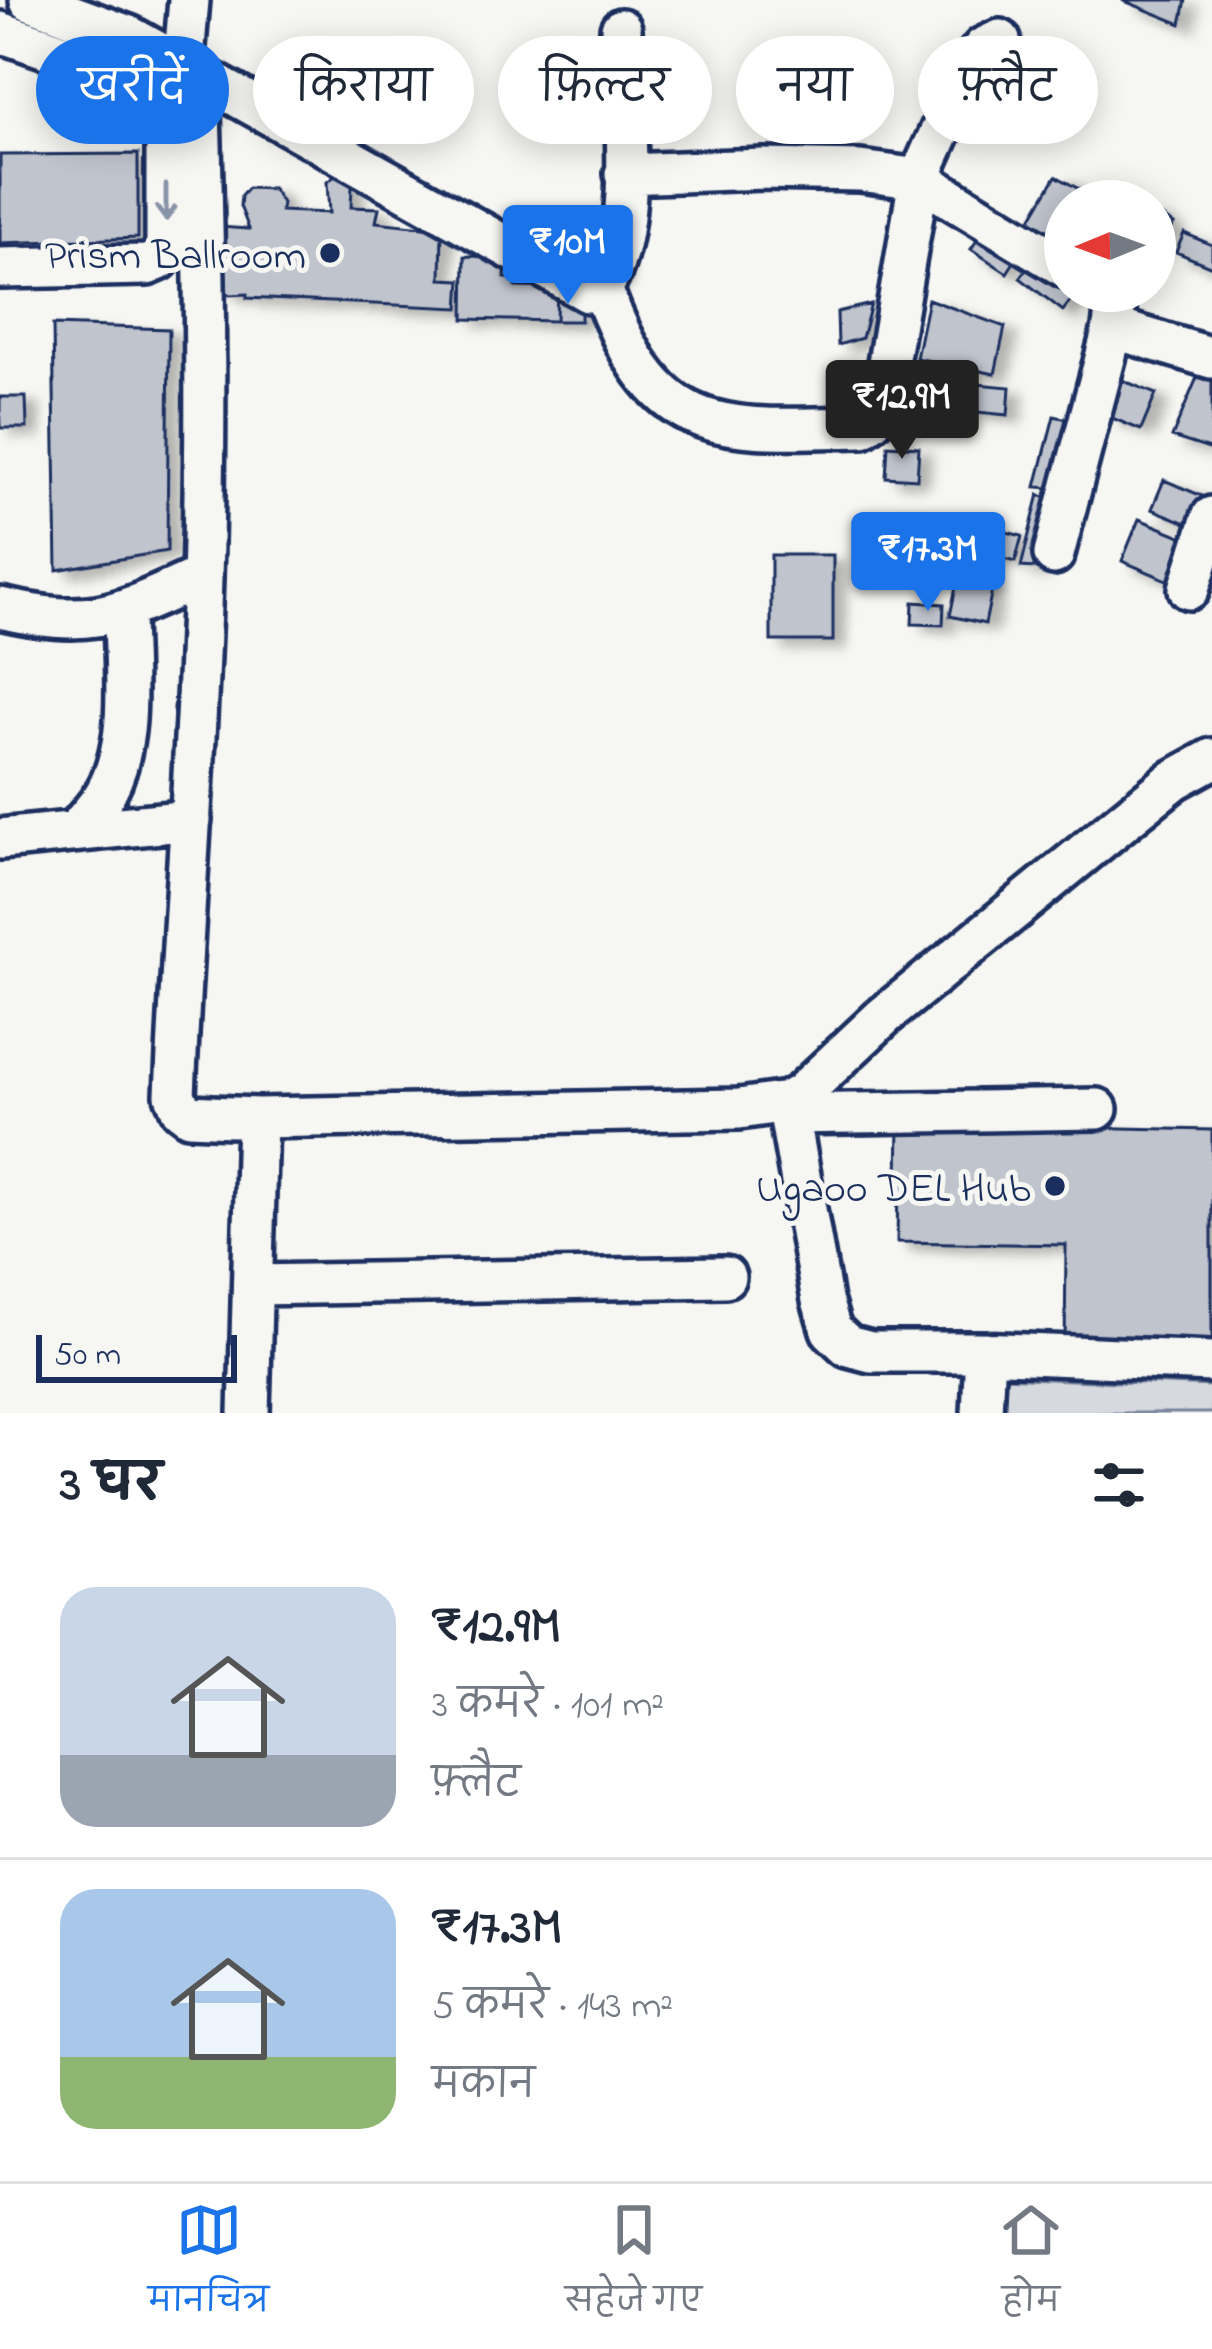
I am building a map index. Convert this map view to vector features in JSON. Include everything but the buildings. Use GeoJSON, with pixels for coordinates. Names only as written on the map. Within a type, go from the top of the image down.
{"type":"FeatureCollection","features":[{"type":"Feature","properties":{"kind":"street"},"geometry":{"type":"LineString","coordinates":[[29,0],[129,36]]}},
{"type":"Feature","properties":{"kind":"street"},"geometry":{"type":"LineString","coordinates":[[189,0],[190,36]]}},
{"type":"Feature","properties":{"kind":"street"},"geometry":{"type":"LineString","coordinates":[[621,28],[625,173],[620,251],[602,289],[618,332],[651,385],[667,401],[695,415],[752,429],[862,427],[872,420],[882,398],[919,179],[935,144]]}},
{"type":"Feature","properties":{"kind":"street"},"geometry":{"type":"LineString","coordinates":[[0,268],[147,265],[160,260],[166,245],[165,99],[154,85],[3,37]]}},
{"type":"Feature","properties":{"kind":"street"},"geometry":{"type":"LineString","coordinates":[[229,93],[572,286],[588,292],[602,289]]}},
{"type":"Feature","properties":{"kind":"street"},"geometry":{"type":"LineString","coordinates":[[196,144],[206,286],[202,576],[175,1095],[181,1109],[189,1115],[257,1118],[788,1108],[1097,1109]]}},
{"type":"Feature","properties":{"kind":"street"},"geometry":{"type":"LineString","coordinates":[[625,173],[860,171],[919,179],[1044,254]]}},
{"type":"Feature","properties":{"kind":"street"},"geometry":{"type":"LineString","coordinates":[[1054,554],[1108,312]]}},
{"type":"Feature","properties":{"kind":"street"},"geometry":{"type":"LineString","coordinates":[[1115,312],[1212,358]]}},
{"type":"Feature","properties":{"kind":"street"},"geometry":{"type":"LineString","coordinates":[[1189,589],[1212,517]]}},
{"type":"Feature","properties":{"kind":"street"},"geometry":{"type":"LineString","coordinates":[[0,608],[80,621],[124,610],[202,576]]}},
{"type":"Feature","properties":{"kind":"street"},"geometry":{"type":"LineString","coordinates":[[76,830],[106,793],[118,760],[124,722],[124,610]]}},
{"type":"Feature","properties":{"kind":"street"},"geometry":{"type":"LineString","coordinates":[[788,1108],[884,1016],[1174,780],[1212,759]]}},
{"type":"Feature","properties":{"kind":"street"},"geometry":{"type":"LineString","coordinates":[[5,842],[191,820]]}},
{"type":"Feature","properties":{"kind":"street"},"geometry":{"type":"LineString","coordinates":[[788,1108],[821,1300],[831,1330],[848,1346],[871,1352],[1212,1362]]}},
{"type":"Feature","properties":{"kind":"street"},"geometry":{"type":"LineString","coordinates":[[250,1413],[257,1118]]}},
{"type":"Feature","properties":{"kind":"street"},"geometry":{"type":"LineString","coordinates":[[254,1285],[725,1276]]}},
{"type":"Feature","properties":{"kind":"street"},"geometry":{"type":"LineString","coordinates":[[982,1413],[985,1352]]}},
{"type":"Feature","properties":{"kind":"shaded area"},"geometry":{"type":"Polygon","coordinates":[[[1000,1377],[1212,1386],[1212,1413],[999,1413],[1000,1377]]]}},
{"type":"Feature","properties":{"kind":"place","name":"Prism Ballroom"},"geometry":{"type":"Point","coordinates":[330,253]}},
{"type":"Feature","properties":{"kind":"place","name":"Ugaoo DEL Hub"},"geometry":{"type":"Point","coordinates":[1055,1186]}}]}
